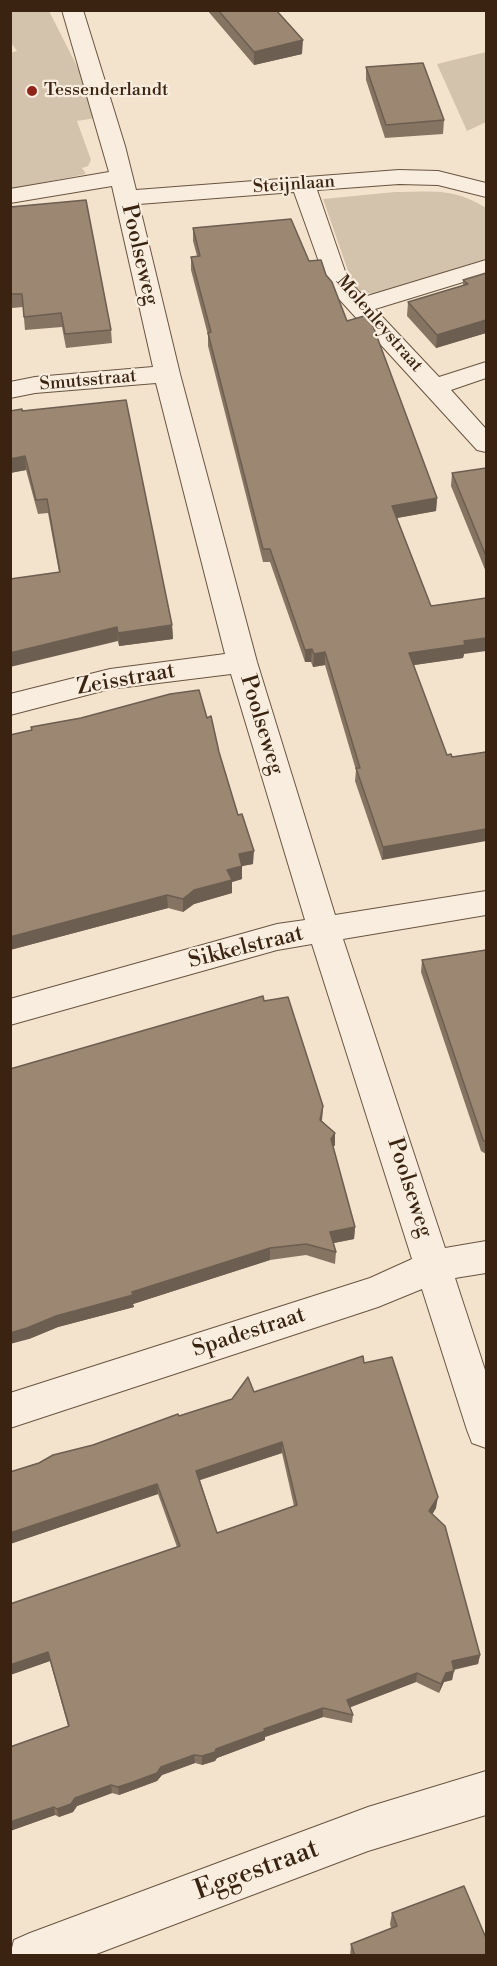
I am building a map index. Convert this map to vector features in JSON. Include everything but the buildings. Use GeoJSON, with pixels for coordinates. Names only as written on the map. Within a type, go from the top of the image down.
{"type":"FeatureCollection","features":[{"type":"Feature","properties":{"kind":"street","name":"Poolseweg"},"geometry":{"type":"LineString","coordinates":[[72,10],[114,146],[167,374],[242,663],[324,930],[486,1430]]}},
{"type":"Feature","properties":{"kind":"street","name":"Steijnlaan"},"geometry":{"type":"LineString","coordinates":[[462,182],[486,175]]}},
{"type":"Feature","properties":{"kind":"street","name":"Steijnlaan"},"geometry":{"type":"LineString","coordinates":[[10,196],[95,180],[123,188],[303,184],[399,177],[438,177],[486,190]]}},
{"type":"Feature","properties":{"kind":"street","name":"Molenleystraat"},"geometry":{"type":"LineString","coordinates":[[303,184],[337,282],[486,444]]}},
{"type":"Feature","properties":{"kind":"street"},"geometry":{"type":"LineString","coordinates":[[359,306],[486,267]]}},
{"type":"Feature","properties":{"kind":"street"},"geometry":{"type":"LineString","coordinates":[[435,387],[486,370]]}},
{"type":"Feature","properties":{"kind":"street","name":"Smutsstraat"},"geometry":{"type":"LineString","coordinates":[[10,390],[35,385],[167,374]]}},
{"type":"Feature","properties":{"kind":"street","name":"Zeisstraat"},"geometry":{"type":"LineString","coordinates":[[10,705],[110,679],[242,663]]}},
{"type":"Feature","properties":{"kind":"street","name":"Sikkelstraat"},"geometry":{"type":"LineString","coordinates":[[10,1012],[277,937],[486,903]]}},
{"type":"Feature","properties":{"kind":"street","name":"Spadestraat"},"geometry":{"type":"LineString","coordinates":[[10,1411],[378,1291],[434,1266],[486,1257]]}},
{"type":"Feature","properties":{"kind":"street","name":"Eggestraat"},"geometry":{"type":"LineString","coordinates":[[30,1956],[368,1830],[486,1793]]}},
{"type":"Feature","properties":{"kind":"shaded area"},"geometry":{"type":"Polygon","coordinates":[[[11,11],[49,11],[81,74],[95,118],[77,121],[91,160],[88,166],[82,168],[86,174],[11,189],[10,53],[17,51],[11,43],[11,11]]]}},
{"type":"Feature","properties":{"kind":"shaded area"},"geometry":{"type":"Polygon","coordinates":[[[486,52],[486,122],[467,131],[437,64],[486,52]]]}},
{"type":"Feature","properties":{"kind":"shaded area"},"geometry":{"type":"Polygon","coordinates":[[[395,192],[442,192],[474,201],[486,208],[486,263],[379,295],[355,291],[323,199],[395,192]]]}},
{"type":"Feature","properties":{"kind":"place","name":"Tessenderlandt"},"geometry":{"type":"Point","coordinates":[32,91]}}]}
